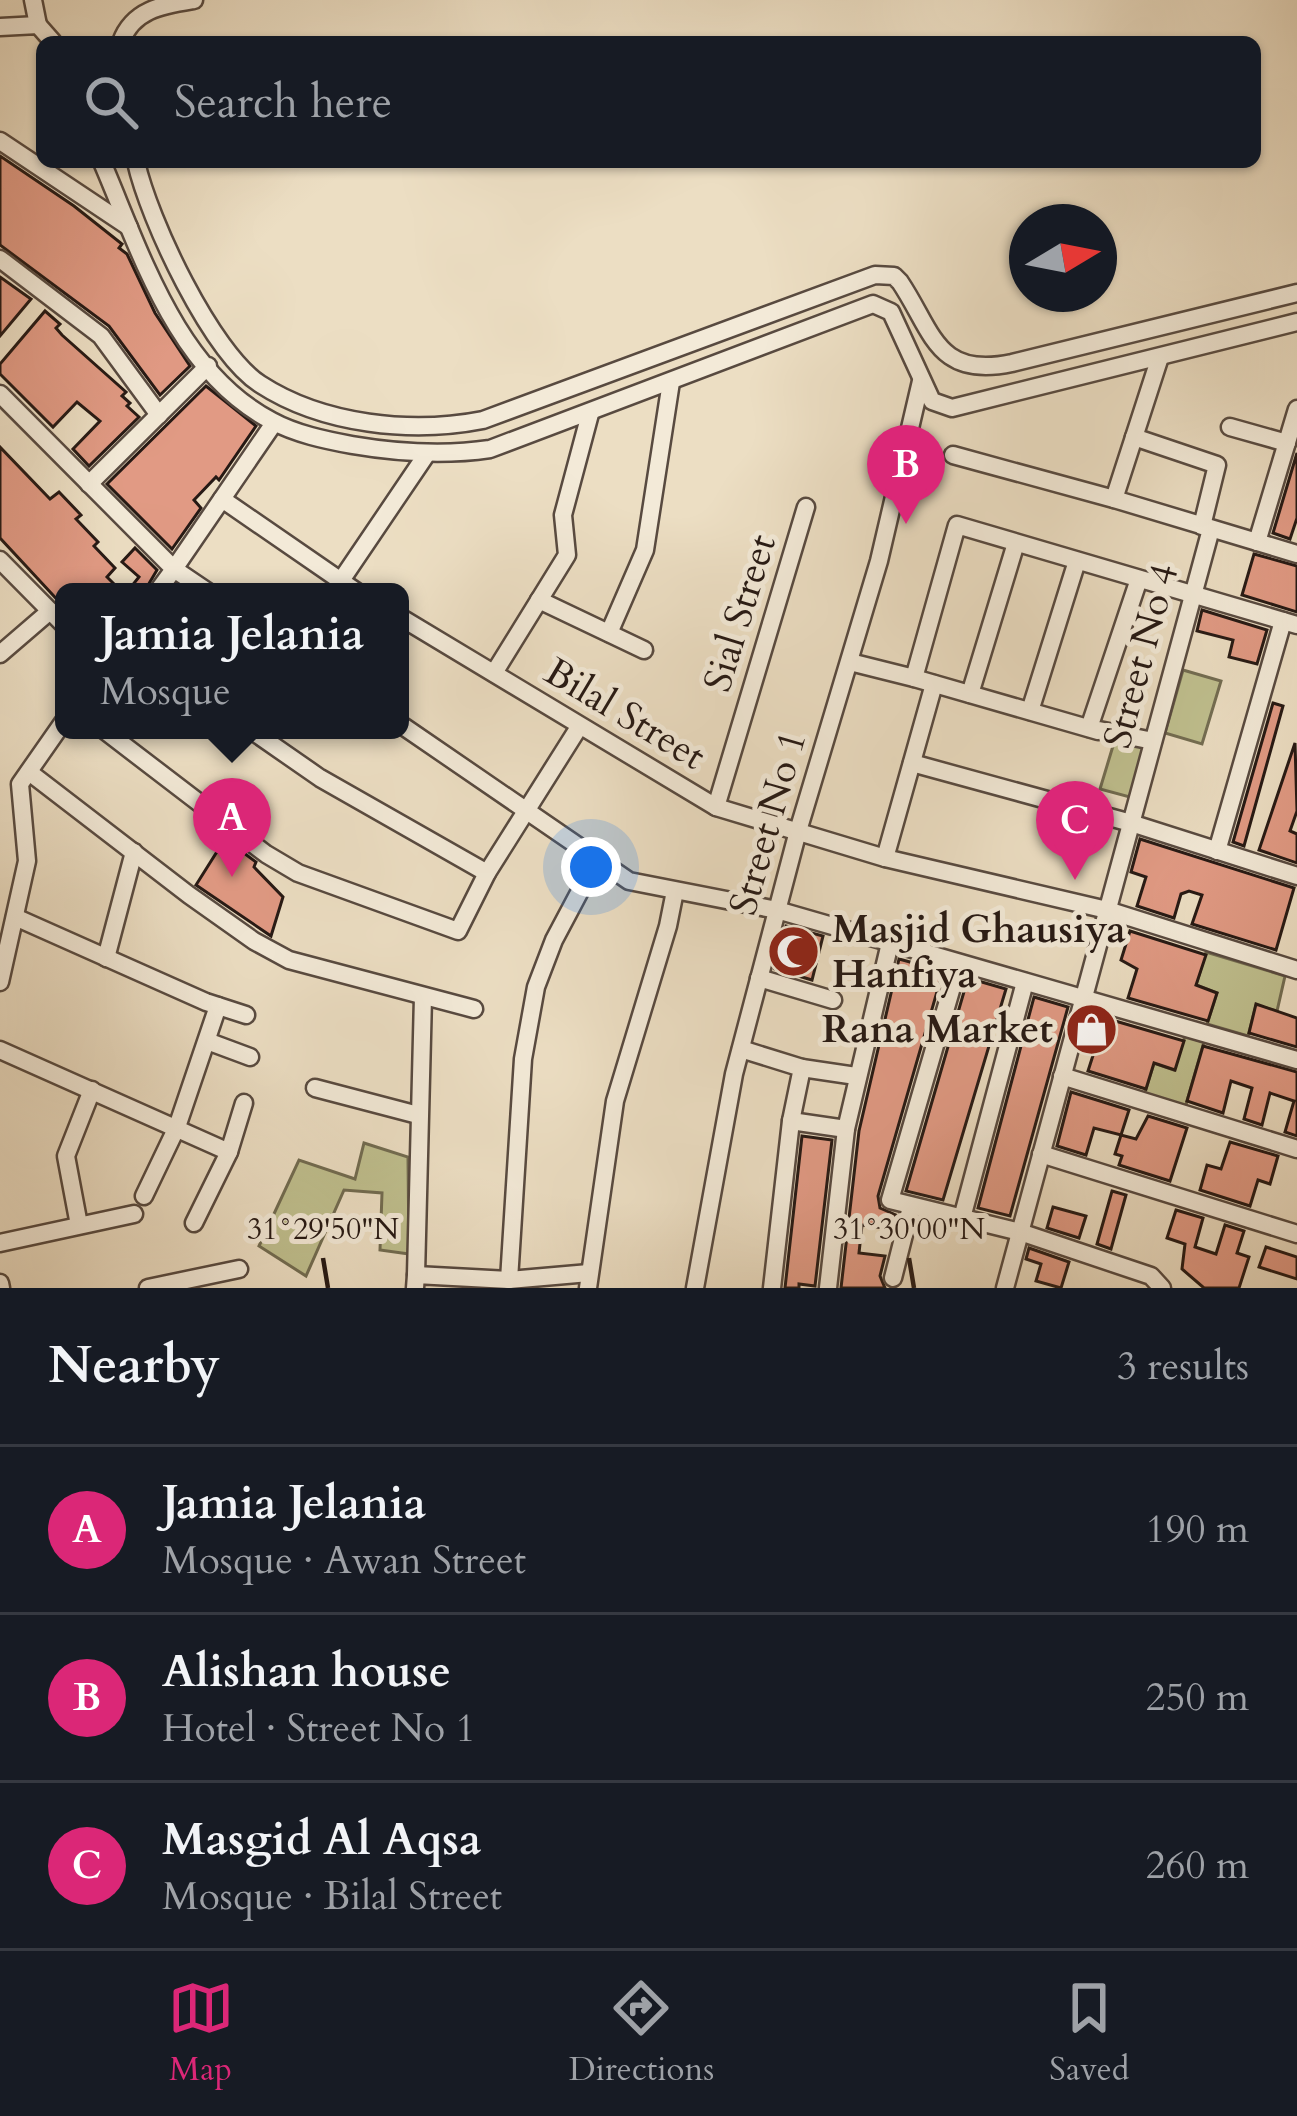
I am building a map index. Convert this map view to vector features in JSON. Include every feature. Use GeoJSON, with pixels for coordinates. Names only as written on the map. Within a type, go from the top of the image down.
{"type":"FeatureCollection","features":[{"type":"Feature","properties":{"kind":"street"},"geometry":{"type":"LineString","coordinates":[[33,0],[38,25]]}},
{"type":"Feature","properties":{"kind":"street"},"geometry":{"type":"LineString","coordinates":[[123,36],[145,12],[194,0]]}},
{"type":"Feature","properties":{"kind":"street"},"geometry":{"type":"LineString","coordinates":[[0,27],[38,25],[50,36]]}},
{"type":"Feature","properties":{"kind":"street"},"geometry":{"type":"LineString","coordinates":[[1,143],[36,166]]}},
{"type":"Feature","properties":{"kind":"street"},"geometry":{"type":"LineString","coordinates":[[39,168],[130,228]]}},
{"type":"Feature","properties":{"kind":"street"},"geometry":{"type":"LineString","coordinates":[[105,168],[170,315],[208,366],[249,408],[274,423],[340,442],[426,454],[490,449],[873,304],[891,312],[932,400],[952,408],[1297,322]]}},
{"type":"Feature","properties":{"kind":"street"},"geometry":{"type":"LineString","coordinates":[[138,168],[147,202],[175,261],[238,364],[258,383],[306,407],[388,425],[483,420],[875,275],[893,276],[901,282],[928,336],[944,352],[983,366],[1012,363],[1297,293]]}},
{"type":"Feature","properties":{"kind":"street"},"geometry":{"type":"LineString","coordinates":[[0,259],[101,336],[159,415]]}},
{"type":"Feature","properties":{"kind":"street"},"geometry":{"type":"LineString","coordinates":[[1114,499],[1160,357]]}},
{"type":"Feature","properties":{"kind":"street"},"geometry":{"type":"LineString","coordinates":[[89,484],[208,366]]}},
{"type":"Feature","properties":{"kind":"street","name":"Street No 1"},"geometry":{"type":"LineString","coordinates":[[694,1288],[741,1049],[798,831],[902,475],[921,381]]}},
{"type":"Feature","properties":{"kind":"street"},"geometry":{"type":"LineString","coordinates":[[609,633],[645,550],[670,382]]}},
{"type":"Feature","properties":{"kind":"street"},"geometry":{"type":"LineString","coordinates":[[0,394],[174,568],[195,583]]}},
{"type":"Feature","properties":{"kind":"street"},"geometry":{"type":"LineString","coordinates":[[1257,542],[1297,409]]}},
{"type":"Feature","properties":{"kind":"street"},"geometry":{"type":"LineString","coordinates":[[494,673],[567,555],[563,515],[590,413]]}},
{"type":"Feature","properties":{"kind":"street"},"geometry":{"type":"LineString","coordinates":[[163,583],[274,423]]}},
{"type":"Feature","properties":{"kind":"street"},"geometry":{"type":"LineString","coordinates":[[1230,427],[1292,433]]}},
{"type":"Feature","properties":{"kind":"street","name":"Street No 4"},"geometry":{"type":"LineString","coordinates":[[1005,1288],[1193,593],[1217,465],[1134,436]]}},
{"type":"Feature","properties":{"kind":"street"},"geometry":{"type":"LineString","coordinates":[[222,500],[340,582],[426,454]]}},
{"type":"Feature","properties":{"kind":"street"},"geometry":{"type":"LineString","coordinates":[[953,455],[1297,554]]}},
{"type":"Feature","properties":{"kind":"street","name":"Sial Street"},"geometry":{"type":"LineString","coordinates":[[716,807],[806,507]]}},
{"type":"Feature","properties":{"kind":"street"},"geometry":{"type":"LineString","coordinates":[[914,678],[957,525],[1290,622],[1217,850]]}},
{"type":"Feature","properties":{"kind":"street"},"geometry":{"type":"LineString","coordinates":[[970,694],[1016,543]]}},
{"type":"Feature","properties":{"kind":"street"},"geometry":{"type":"LineString","coordinates":[[0,560],[55,616]]}},
{"type":"Feature","properties":{"kind":"street"},"geometry":{"type":"LineString","coordinates":[[1030,711],[1077,561]]}},
{"type":"Feature","properties":{"kind":"street"},"geometry":{"type":"LineString","coordinates":[[1089,728],[1139,579]]}},
{"type":"Feature","properties":{"kind":"street"},"geometry":{"type":"LineString","coordinates":[[539,600],[644,650]]}},
{"type":"Feature","properties":{"kind":"street"},"geometry":{"type":"LineString","coordinates":[[0,654],[50,611]]}},
{"type":"Feature","properties":{"kind":"street","name":"Bilal Street"},"geometry":{"type":"LineString","coordinates":[[409,622],[716,807],[885,858],[1107,910],[1297,970]]}},
{"type":"Feature","properties":{"kind":"street"},"geometry":{"type":"LineString","coordinates":[[850,662],[1117,736]]}},
{"type":"Feature","properties":{"kind":"street"},"geometry":{"type":"LineString","coordinates":[[885,858],[934,684]]}},
{"type":"Feature","properties":{"kind":"street"},"geometry":{"type":"LineString","coordinates":[[116,739],[266,854],[298,873],[458,931],[524,809],[579,727]]}},
{"type":"Feature","properties":{"kind":"street"},"geometry":{"type":"LineString","coordinates":[[1089,728],[1153,741]]}},
{"type":"Feature","properties":{"kind":"street"},"geometry":{"type":"LineString","coordinates":[[409,730],[629,881],[777,910],[1297,1060]]}},
{"type":"Feature","properties":{"kind":"street"},"geometry":{"type":"LineString","coordinates":[[0,982],[27,861],[20,784],[55,734]]}},
{"type":"Feature","properties":{"kind":"street"},"geometry":{"type":"LineString","coordinates":[[264,739],[320,778],[487,873]]}},
{"type":"Feature","properties":{"kind":"street"},"geometry":{"type":"LineString","coordinates":[[912,763],[1131,823],[1297,876]]}},
{"type":"Feature","properties":{"kind":"street"},"geometry":{"type":"LineString","coordinates":[[29,772],[254,941],[289,960],[474,1009]]}},
{"type":"Feature","properties":{"kind":"street"},"geometry":{"type":"LineString","coordinates":[[106,958],[134,852]]}},
{"type":"Feature","properties":{"kind":"street"},"geometry":{"type":"LineString","coordinates":[[509,1280],[524,1059],[536,988],[554,940],[597,859]]}},
{"type":"Feature","properties":{"kind":"street"},"geometry":{"type":"LineString","coordinates":[[424,998],[416,1282],[589,1281],[615,1101],[675,891]]}},
{"type":"Feature","properties":{"kind":"street"},"geometry":{"type":"LineString","coordinates":[[14,917],[246,1015]]}},
{"type":"Feature","properties":{"kind":"street"},"geometry":{"type":"LineString","coordinates":[[828,1288],[846,1129],[890,943]]}},
{"type":"Feature","properties":{"kind":"street"},"geometry":{"type":"LineString","coordinates":[[958,963],[891,1195],[894,1203],[1020,1232],[1151,1276],[1162,1288]]}},
{"type":"Feature","properties":{"kind":"street"},"geometry":{"type":"LineString","coordinates":[[759,978],[833,1000]]}},
{"type":"Feature","properties":{"kind":"street"},"geometry":{"type":"LineString","coordinates":[[962,1217],[1025,982]]}},
{"type":"Feature","properties":{"kind":"street"},"geometry":{"type":"LineString","coordinates":[[144,1196],[177,1127],[218,1006]]}},
{"type":"Feature","properties":{"kind":"street"},"geometry":{"type":"LineString","coordinates":[[207,1041],[250,1057]]}},
{"type":"Feature","properties":{"kind":"street"},"geometry":{"type":"LineString","coordinates":[[741,1049],[802,1068],[856,1076]]}},
{"type":"Feature","properties":{"kind":"street"},"geometry":{"type":"LineString","coordinates":[[0,1050],[229,1152]]}},
{"type":"Feature","properties":{"kind":"street"},"geometry":{"type":"LineString","coordinates":[[772,1288],[791,1121],[802,1068]]}},
{"type":"Feature","properties":{"kind":"street"},"geometry":{"type":"LineString","coordinates":[[1062,1076],[1297,1149]]}},
{"type":"Feature","properties":{"kind":"street"},"geometry":{"type":"LineString","coordinates":[[315,1088],[418,1115]]}},
{"type":"Feature","properties":{"kind":"street"},"geometry":{"type":"LineString","coordinates":[[79,1225],[67,1156],[92,1090]]}},
{"type":"Feature","properties":{"kind":"street"},"geometry":{"type":"LineString","coordinates":[[194,1223],[229,1152],[244,1103]]}},
{"type":"Feature","properties":{"kind":"street"},"geometry":{"type":"LineString","coordinates":[[791,1121],[846,1129]]}},
{"type":"Feature","properties":{"kind":"street"},"geometry":{"type":"LineString","coordinates":[[1041,1154],[1297,1234]]}},
{"type":"Feature","properties":{"kind":"street"},"geometry":{"type":"LineString","coordinates":[[893,1278],[911,1207]]}},
{"type":"Feature","properties":{"kind":"street"},"geometry":{"type":"LineString","coordinates":[[0,1243],[134,1214]]}},
{"type":"Feature","properties":{"kind":"street"},"geometry":{"type":"LineString","coordinates":[[148,1288],[239,1268]]}},
{"type":"Feature","properties":{"kind":"green space"},"geometry":{"type":"Polygon","coordinates":[[[1183,670],[1221,681],[1202,744],[1165,733],[1183,670]]]}},
{"type":"Feature","properties":{"kind":"green space"},"geometry":{"type":"Polygon","coordinates":[[[1116,736],[1153,741],[1137,799],[1100,789],[1116,736]]]}},
{"type":"Feature","properties":{"kind":"green space"},"geometry":{"type":"Polygon","coordinates":[[[1206,952],[1285,976],[1277,1011],[1256,1005],[1248,1036],[1207,1024],[1217,993],[1196,985],[1206,952]]]}},
{"type":"Feature","properties":{"kind":"green space"},"geometry":{"type":"Polygon","coordinates":[[[1185,1036],[1204,1042],[1185,1108],[1144,1095],[1154,1063],[1174,1070],[1185,1036]]]}},
{"type":"Feature","properties":{"kind":"green space"},"geometry":{"type":"Polygon","coordinates":[[[364,1143],[408,1157],[409,1254],[380,1250],[382,1193],[344,1190],[306,1276],[259,1246],[299,1160],[355,1179],[364,1143]]]}},
{"type":"Feature","properties":{"kind":"building"},"geometry":{"type":"Polygon","coordinates":[[[0,156],[122,244],[119,248],[127,254],[155,313],[190,366],[160,395],[109,326],[0,245],[0,156]]]}},
{"type":"Feature","properties":{"kind":"building"},"geometry":{"type":"Polygon","coordinates":[[[0,277],[31,299],[0,336],[0,277]]]}},
{"type":"Feature","properties":{"kind":"building"},"geometry":{"type":"Polygon","coordinates":[[[45,311],[60,324],[56,328],[62,335],[126,392],[122,396],[130,403],[127,406],[139,417],[89,466],[73,449],[100,421],[77,402],[53,427],[0,374],[0,364],[45,311]]]}},
{"type":"Feature","properties":{"kind":"building"},"geometry":{"type":"Polygon","coordinates":[[[206,386],[256,426],[219,480],[216,477],[194,500],[201,508],[172,549],[107,484],[206,386]]]}},
{"type":"Feature","properties":{"kind":"building"},"geometry":{"type":"Polygon","coordinates":[[[0,447],[50,499],[59,492],[81,515],[76,519],[115,568],[107,577],[113,583],[55,583],[55,597],[0,538],[0,447]]]}},
{"type":"Feature","properties":{"kind":"building"},"geometry":{"type":"Polygon","coordinates":[[[1297,453],[1297,518],[1290,539],[1273,533],[1297,453]]]}},
{"type":"Feature","properties":{"kind":"building"},"geometry":{"type":"Polygon","coordinates":[[[135,548],[157,570],[149,583],[134,583],[139,577],[122,562],[135,548]]]}},
{"type":"Feature","properties":{"kind":"building"},"geometry":{"type":"Polygon","coordinates":[[[1254,554],[1297,566],[1297,612],[1242,595],[1254,554]]]}},
{"type":"Feature","properties":{"kind":"building"},"geometry":{"type":"Polygon","coordinates":[[[1202,610],[1267,630],[1257,664],[1229,657],[1233,640],[1197,631],[1202,610]]]}},
{"type":"Feature","properties":{"kind":"building"},"geometry":{"type":"Polygon","coordinates":[[[1273,703],[1283,706],[1244,846],[1233,842],[1273,703]]]}},
{"type":"Feature","properties":{"kind":"building"},"geometry":{"type":"Polygon","coordinates":[[[1295,743],[1297,811],[1290,831],[1297,834],[1297,863],[1259,850],[1295,743]]]}},
{"type":"Feature","properties":{"kind":"building"},"geometry":{"type":"Polygon","coordinates":[[[225,839],[256,862],[254,867],[283,897],[271,936],[196,885],[225,839]]]}},
{"type":"Feature","properties":{"kind":"building"},"geometry":{"type":"Polygon","coordinates":[[[1140,839],[1294,888],[1276,950],[1192,924],[1202,895],[1181,894],[1174,918],[1137,906],[1146,877],[1131,872],[1140,839]]]}},
{"type":"Feature","properties":{"kind":"building"},"geometry":{"type":"Polygon","coordinates":[[[786,926],[823,936],[812,980],[775,969],[786,926]]]}},
{"type":"Feature","properties":{"kind":"building"},"geometry":{"type":"Polygon","coordinates":[[[1130,931],[1206,955],[1196,985],[1217,993],[1208,1021],[1128,998],[1137,969],[1121,960],[1130,931]]]}},
{"type":"Feature","properties":{"kind":"building"},"geometry":{"type":"Polygon","coordinates":[[[899,959],[943,971],[878,1196],[880,1208],[896,1215],[892,1229],[862,1225],[859,1253],[885,1256],[880,1276],[885,1288],[841,1288],[859,1131],[899,959]]]}},
{"type":"Feature","properties":{"kind":"building"},"geometry":{"type":"Polygon","coordinates":[[[968,978],[1006,989],[943,1200],[906,1191],[968,978]]]}},
{"type":"Feature","properties":{"kind":"building"},"geometry":{"type":"Polygon","coordinates":[[[1034,997],[1068,1007],[1010,1216],[978,1208],[1034,997]]]}},
{"type":"Feature","properties":{"kind":"building"},"geometry":{"type":"Polygon","coordinates":[[[1256,1004],[1297,1018],[1297,1047],[1249,1033],[1256,1004]]]}},
{"type":"Feature","properties":{"kind":"building"},"geometry":{"type":"Polygon","coordinates":[[[1105,1018],[1184,1041],[1175,1070],[1154,1063],[1146,1089],[1088,1071],[1105,1018]]]}},
{"type":"Feature","properties":{"kind":"building"},"geometry":{"type":"Polygon","coordinates":[[[1203,1046],[1297,1072],[1297,1136],[1285,1132],[1294,1101],[1270,1093],[1262,1125],[1244,1119],[1252,1088],[1231,1081],[1223,1113],[1187,1101],[1203,1046]]]}},
{"type":"Feature","properties":{"kind":"building"},"geometry":{"type":"Polygon","coordinates":[[[1071,1092],[1129,1110],[1121,1135],[1094,1128],[1086,1155],[1057,1146],[1071,1092]]]}},
{"type":"Feature","properties":{"kind":"building"},"geometry":{"type":"Polygon","coordinates":[[[1148,1116],[1187,1128],[1170,1181],[1119,1165],[1122,1156],[1115,1154],[1121,1135],[1136,1139],[1148,1116]]]}},
{"type":"Feature","properties":{"kind":"building"},"geometry":{"type":"Polygon","coordinates":[[[802,1136],[832,1140],[815,1286],[785,1288],[802,1136]]]}},
{"type":"Feature","properties":{"kind":"building"},"geometry":{"type":"Polygon","coordinates":[[[1230,1142],[1278,1156],[1270,1184],[1258,1180],[1250,1206],[1200,1190],[1207,1165],[1221,1169],[1230,1142]]]}},
{"type":"Feature","properties":{"kind":"building"},"geometry":{"type":"Polygon","coordinates":[[[1112,1191],[1126,1195],[1111,1249],[1097,1244],[1112,1191]]]}},
{"type":"Feature","properties":{"kind":"building"},"geometry":{"type":"Polygon","coordinates":[[[1053,1207],[1086,1216],[1079,1238],[1047,1228],[1053,1207]]]}},
{"type":"Feature","properties":{"kind":"building"},"geometry":{"type":"Polygon","coordinates":[[[1176,1210],[1203,1218],[1195,1247],[1216,1254],[1225,1225],[1244,1231],[1237,1253],[1249,1257],[1239,1288],[1204,1288],[1182,1269],[1185,1244],[1167,1238],[1176,1210]]]}},
{"type":"Feature","properties":{"kind":"building"},"geometry":{"type":"Polygon","coordinates":[[[1266,1247],[1297,1257],[1297,1279],[1259,1267],[1266,1247]]]}},
{"type":"Feature","properties":{"kind":"building"},"geometry":{"type":"Polygon","coordinates":[[[1029,1248],[1069,1262],[1061,1288],[1036,1281],[1041,1264],[1026,1259],[1029,1248]]]}},
{"type":"Feature","properties":{"kind":"place","name":"Alishan house"},"geometry":{"type":"Point","coordinates":[906,524]}},
{"type":"Feature","properties":{"kind":"place","name":"Jamia Jelania"},"geometry":{"type":"Point","coordinates":[232,877]}},
{"type":"Feature","properties":{"kind":"place","name":"Masgid Al Aqsa"},"geometry":{"type":"Point","coordinates":[1075,880]}},
{"type":"Feature","properties":{"kind":"place","name":"Masjid Ghausiya Hanfiya"},"geometry":{"type":"Point","coordinates":[793,951]}},
{"type":"Feature","properties":{"kind":"place","name":"Rana Market"},"geometry":{"type":"Point","coordinates":[1092,1029]}}]}
